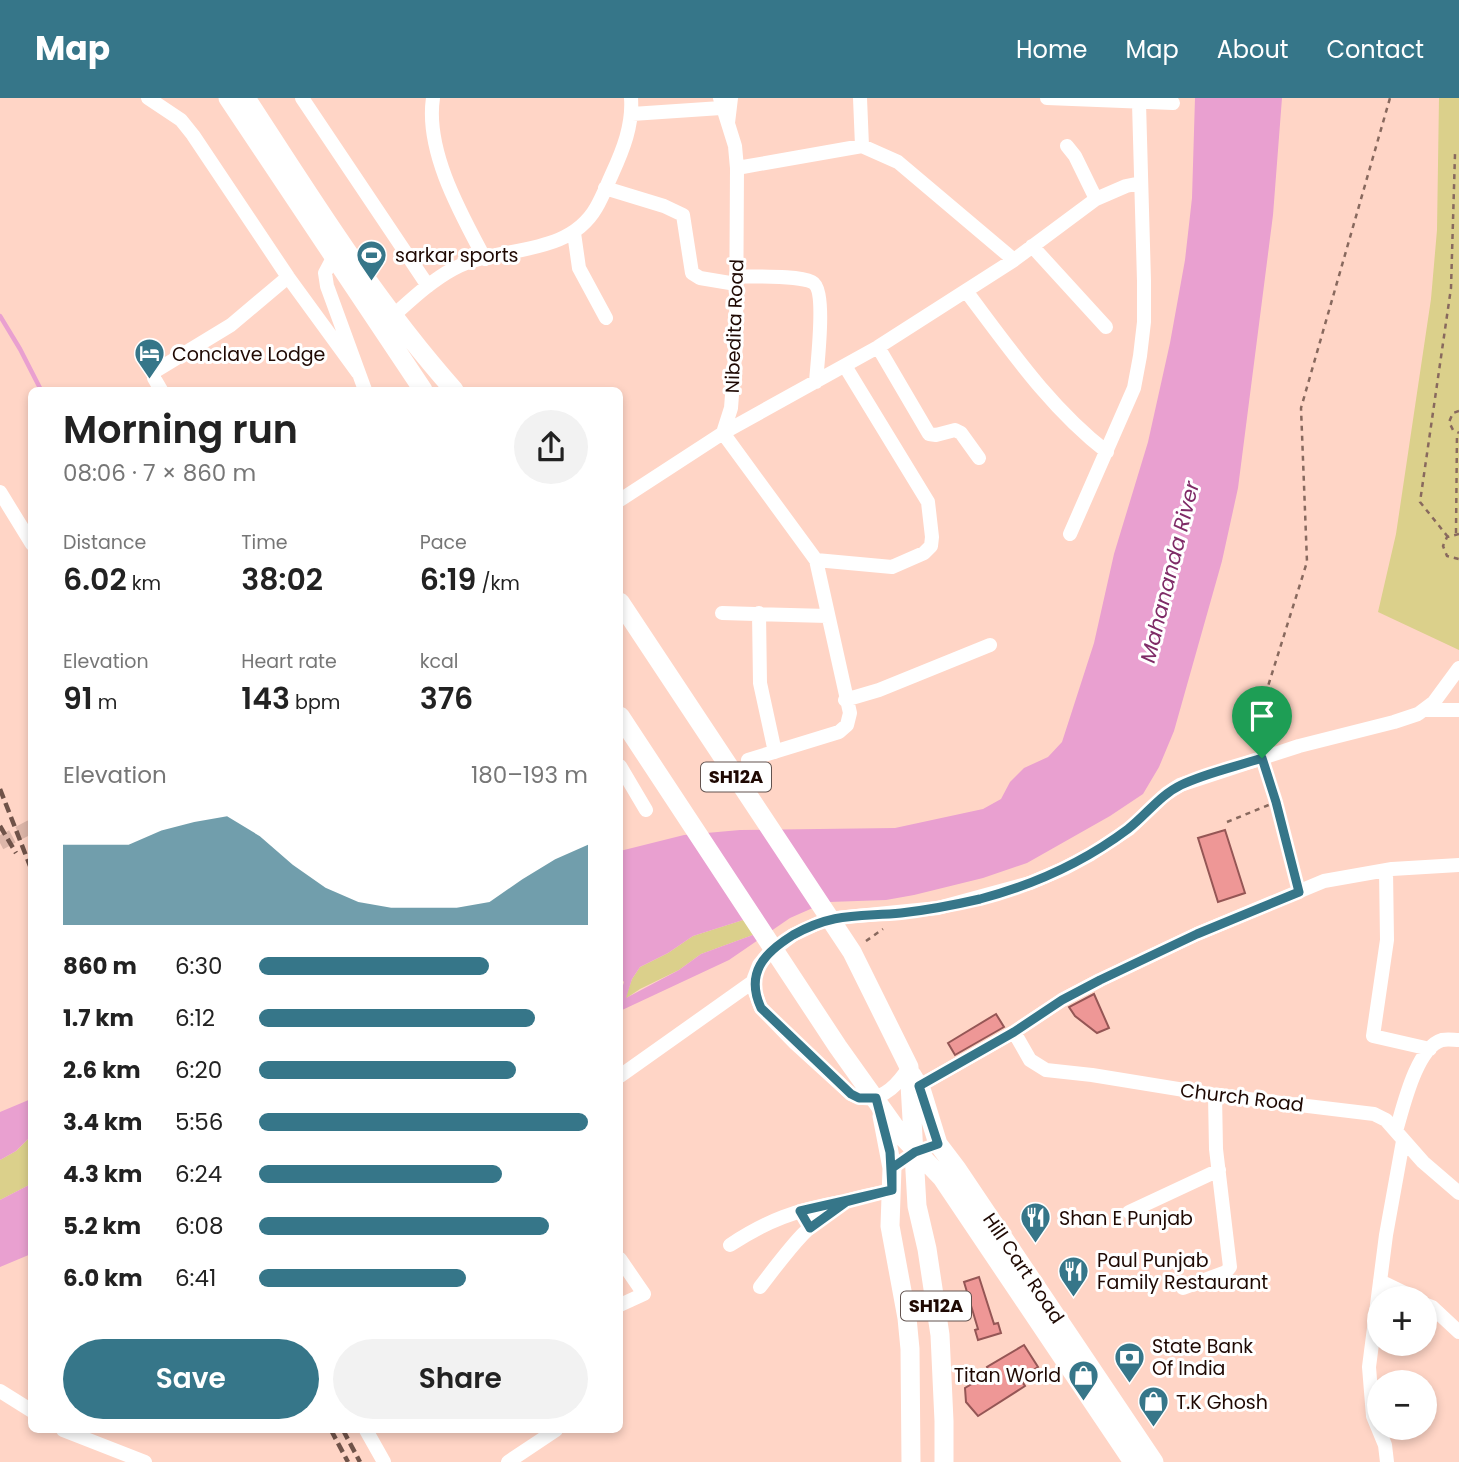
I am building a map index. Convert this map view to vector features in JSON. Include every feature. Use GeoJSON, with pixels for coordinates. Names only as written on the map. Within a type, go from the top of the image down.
{"type":"FeatureCollection","features":[{"type":"Feature","properties":{"kind":"main road"},"geometry":{"type":"LineString","coordinates":[[228,98],[421,387]]}},
{"type":"Feature","properties":{"kind":"main road"},"geometry":{"type":"LineString","coordinates":[[246,98],[394,315],[452,387]]}},
{"type":"Feature","properties":{"kind":"main road","name":"SH12A"},"geometry":{"type":"LineString","coordinates":[[623,607],[852,952]]}},
{"type":"Feature","properties":{"kind":"main road","name":"Hill Cart Road"},"geometry":{"type":"LineString","coordinates":[[623,721],[796,985],[900,1134],[942,1178],[1133,1462]]}},
{"type":"Feature","properties":{"kind":"main road","name":"Hill Cart Road"},"geometry":{"type":"LineString","coordinates":[[852,952],[919,1086],[938,1144],[1154,1462]]}},
{"type":"Feature","properties":{"kind":"main road","name":"Hill Cart Road"},"geometry":{"type":"LineString","coordinates":[[909,1068],[915,1152]]}},
{"type":"Feature","properties":{"kind":"main road","name":"SH12A"},"geometry":{"type":"LineString","coordinates":[[876,1098],[887,1132],[892,1168],[890,1226],[910,1349],[911,1462]]}},
{"type":"Feature","properties":{"kind":"main road"},"geometry":{"type":"LineString","coordinates":[[892,1168],[915,1152],[938,1144]]}},
{"type":"Feature","properties":{"kind":"main road","name":"SH12A"},"geometry":{"type":"LineString","coordinates":[[915,1152],[917,1206],[927,1249],[940,1335],[944,1462]]}},
{"type":"Feature","properties":{"kind":"street"},"geometry":{"type":"LineString","coordinates":[[148,98],[181,120],[288,277],[358,373]]}},
{"type":"Feature","properties":{"kind":"street"},"geometry":{"type":"LineString","coordinates":[[302,98],[428,286]]}},
{"type":"Feature","properties":{"kind":"street"},"geometry":{"type":"LineString","coordinates":[[433,98],[435,139],[444,172],[456,205],[485,259]]}},
{"type":"Feature","properties":{"kind":"street"},"geometry":{"type":"LineString","coordinates":[[394,315],[454,268],[528,250],[574,233],[596,210],[625,143],[632,114],[631,98]]}},
{"type":"Feature","properties":{"kind":"street"},"geometry":{"type":"LineString","coordinates":[[860,98],[862,146]]}},
{"type":"Feature","properties":{"kind":"street"},"geometry":{"type":"LineString","coordinates":[[1047,98],[1173,103]]}},
{"type":"Feature","properties":{"kind":"street"},"geometry":{"type":"LineString","coordinates":[[632,114],[724,101]]}},
{"type":"Feature","properties":{"kind":"street","name":"Nibedita Road"},"geometry":{"type":"LineString","coordinates":[[723,433],[731,408],[736,343],[737,168],[735,146],[724,101]]}},
{"type":"Feature","properties":{"kind":"street"},"geometry":{"type":"LineString","coordinates":[[1070,534],[1134,388],[1140,356],[1144,322],[1139,103]]}},
{"type":"Feature","properties":{"kind":"street"},"geometry":{"type":"LineString","coordinates":[[737,168],[862,146],[898,162],[1014,260]]}},
{"type":"Feature","properties":{"kind":"street"},"geometry":{"type":"LineString","coordinates":[[1067,146],[1075,156],[1096,199]]}},
{"type":"Feature","properties":{"kind":"street"},"geometry":{"type":"LineString","coordinates":[[623,498],[723,433],[878,347],[1014,260],[1096,199],[1126,186],[1141,183]]}},
{"type":"Feature","properties":{"kind":"street"},"geometry":{"type":"LineString","coordinates":[[605,188],[664,205],[683,215],[692,273],[700,278],[814,282],[818,287],[820,314],[816,382]]}},
{"type":"Feature","properties":{"kind":"street"},"geometry":{"type":"LineString","coordinates":[[574,233],[579,268],[606,318]]}},
{"type":"Feature","properties":{"kind":"street"},"geometry":{"type":"LineString","coordinates":[[1032,246],[1106,327]]}},
{"type":"Feature","properties":{"kind":"street"},"geometry":{"type":"LineString","coordinates":[[334,256],[325,273],[327,286],[364,387]]}},
{"type":"Feature","properties":{"kind":"street"},"geometry":{"type":"LineString","coordinates":[[159,387],[154,378],[157,370],[231,325],[288,277]]}},
{"type":"Feature","properties":{"kind":"street"},"geometry":{"type":"LineString","coordinates":[[966,291],[1036,382],[1082,433],[1107,452]]}},
{"type":"Feature","properties":{"kind":"street"},"geometry":{"type":"LineString","coordinates":[[878,347],[929,434],[936,435],[955,429],[979,457]]}},
{"type":"Feature","properties":{"kind":"street"},"geometry":{"type":"LineString","coordinates":[[816,560],[892,567],[924,553],[931,546],[928,502],[845,366]]}},
{"type":"Feature","properties":{"kind":"street"},"geometry":{"type":"LineString","coordinates":[[723,433],[816,560],[850,713],[847,725],[839,732],[748,760]]}},
{"type":"Feature","properties":{"kind":"street"},"geometry":{"type":"LineString","coordinates":[[0,492],[28,538]]}},
{"type":"Feature","properties":{"kind":"street"},"geometry":{"type":"LineString","coordinates":[[723,613],[828,617]]}},
{"type":"Feature","properties":{"kind":"street"},"geometry":{"type":"LineString","coordinates":[[759,613],[760,683],[775,752]]}},
{"type":"Feature","properties":{"kind":"street"},"geometry":{"type":"LineString","coordinates":[[845,700],[879,690],[990,645]]}},
{"type":"Feature","properties":{"kind":"street"},"geometry":{"type":"LineString","coordinates":[[909,1068],[893,1088],[876,1098],[859,1098],[851,1094],[761,1008],[754,981],[759,965],[768,954],[793,935],[837,917],[938,908],[1030,883],[1065,869],[1129,828],[1166,794],[1180,785],[1299,746],[1394,722],[1423,710],[1434,702],[1459,668]]}},
{"type":"Feature","properties":{"kind":"street"},"geometry":{"type":"LineString","coordinates":[[1423,710],[1459,710]]}},
{"type":"Feature","properties":{"kind":"street"},"geometry":{"type":"LineString","coordinates":[[623,771],[646,810]]}},
{"type":"Feature","properties":{"kind":"street"},"geometry":{"type":"LineString","coordinates":[[919,1086],[1100,980],[1197,934],[1324,881],[1386,870],[1459,865]]}},
{"type":"Feature","properties":{"kind":"street"},"geometry":{"type":"LineString","coordinates":[[1386,870],[1387,940],[1373,1036],[1430,1049]]}},
{"type":"Feature","properties":{"kind":"street"},"geometry":{"type":"LineString","coordinates":[[623,1074],[754,981]]}},
{"type":"Feature","properties":{"kind":"street","name":"Church Road"},"geometry":{"type":"LineString","coordinates":[[1014,1032],[1030,1060],[1040,1068],[1215,1095],[1367,1112],[1386,1120],[1459,1193]]}},
{"type":"Feature","properties":{"kind":"street"},"geometry":{"type":"LineString","coordinates":[[1387,1462],[1385,1445],[1373,1416],[1369,1367],[1400,1136],[1411,1082],[1418,1067],[1430,1049],[1442,1040],[1459,1040]]}},
{"type":"Feature","properties":{"kind":"street"},"geometry":{"type":"LineString","coordinates":[[1183,1288],[1226,1272],[1230,1267],[1219,1170],[1215,1095]]}},
{"type":"Feature","properties":{"kind":"street"},"geometry":{"type":"LineString","coordinates":[[1129,1212],[1219,1170]]}},
{"type":"Feature","properties":{"kind":"street"},"geometry":{"type":"LineString","coordinates":[[730,1245],[771,1220],[892,1190]]}},
{"type":"Feature","properties":{"kind":"street"},"geometry":{"type":"LineString","coordinates":[[760,1287],[810,1228],[846,1202]]}},
{"type":"Feature","properties":{"kind":"street"},"geometry":{"type":"LineString","coordinates":[[800,1211],[810,1228]]}},
{"type":"Feature","properties":{"kind":"street"},"geometry":{"type":"LineString","coordinates":[[623,1263],[644,1294],[623,1304]]}},
{"type":"Feature","properties":{"kind":"street"},"geometry":{"type":"LineString","coordinates":[[1380,1281],[1390,1286]]}},
{"type":"Feature","properties":{"kind":"street"},"geometry":{"type":"LineString","coordinates":[[1437,1312],[1459,1332]]}},
{"type":"Feature","properties":{"kind":"street"},"geometry":{"type":"LineString","coordinates":[[0,1391],[28,1408]]}},
{"type":"Feature","properties":{"kind":"street"},"geometry":{"type":"LineString","coordinates":[[70,1433],[145,1462]]}},
{"type":"Feature","properties":{"kind":"street"},"geometry":{"type":"LineString","coordinates":[[368,1433],[384,1462]]}},
{"type":"Feature","properties":{"kind":"street"},"geometry":{"type":"LineString","coordinates":[[508,1462],[552,1433]]}},
{"type":"Feature","properties":{"kind":"street"},"geometry":{"type":"LineString","coordinates":[[97,1462],[109,1449]]}},
{"type":"Feature","properties":{"kind":"path"},"geometry":{"type":"LineString","coordinates":[[1299,892],[1262,758],[1264,699],[1307,562],[1301,408],[1390,98]]}},
{"type":"Feature","properties":{"kind":"path"},"geometry":{"type":"LineString","coordinates":[[1448,537],[1420,502],[1446,332],[1453,256],[1455,154]]}},
{"type":"Feature","properties":{"kind":"path"},"geometry":{"type":"LineString","coordinates":[[1453,256],[1459,258]]}},
{"type":"Feature","properties":{"kind":"path"},"geometry":{"type":"LineString","coordinates":[[1459,411],[1453,413],[1449,422],[1450,427],[1458,433],[1458,533],[1444,541],[1444,552],[1451,559],[1459,559]]}},
{"type":"Feature","properties":{"kind":"path"},"geometry":{"type":"LineString","coordinates":[[1227,821],[1276,802]]}},
{"type":"Feature","properties":{"kind":"path"},"geometry":{"type":"LineString","coordinates":[[852,952],[883,928]]}},
{"type":"Feature","properties":{"kind":"shaded area"},"geometry":{"type":"Polygon","coordinates":[[[1439,98],[1459,98],[1459,650],[1378,612],[1396,534],[1431,299],[1437,230],[1439,98]]]}},
{"type":"Feature","properties":{"kind":"shaded area"},"geometry":{"type":"Polygon","coordinates":[[[743,920],[761,932],[701,954],[679,970],[625,999],[632,979],[640,967],[693,936],[743,920]]]}},
{"type":"Feature","properties":{"kind":"shaded area"},"geometry":{"type":"Polygon","coordinates":[[[28,1139],[28,1186],[0,1200],[0,1160],[16,1151],[28,1139]]]}},
{"type":"Feature","properties":{"kind":"water","name":"Mahananda River"},"geometry":{"type":"Polygon","coordinates":[[[1195,98],[1282,98],[1273,215],[1238,488],[1222,561],[1174,731],[1159,767],[1143,794],[1027,863],[983,878],[914,895],[886,900],[829,902],[815,907],[790,918],[729,960],[623,1010],[623,850],[684,835],[740,830],[895,828],[983,809],[1001,799],[1010,782],[1024,768],[1048,757],[1062,742],[1094,643],[1114,554],[1148,442],[1185,260],[1192,198],[1195,98]],[[743,920],[693,936],[640,967],[632,979],[626,998],[679,970],[701,954],[761,932],[743,920]]]}},
{"type":"Feature","properties":{"kind":"water"},"geometry":{"type":"Polygon","coordinates":[[[28,1100],[28,1139],[16,1151],[0,1160],[0,1112],[28,1100]]]}},
{"type":"Feature","properties":{"kind":"water"},"geometry":{"type":"Polygon","coordinates":[[[28,1186],[28,1255],[0,1267],[0,1200],[28,1186]]]}},
{"type":"Feature","properties":{"kind":"building"},"geometry":{"type":"Polygon","coordinates":[[[1225,830],[1245,893],[1218,902],[1198,838],[1225,830]]]}},
{"type":"Feature","properties":{"kind":"building"},"geometry":{"type":"Polygon","coordinates":[[[1094,994],[1109,1028],[1097,1033],[1075,1016],[1069,1007],[1094,994]]]}},
{"type":"Feature","properties":{"kind":"building"},"geometry":{"type":"Polygon","coordinates":[[[996,1014],[1004,1027],[955,1055],[948,1043],[996,1014]]]}},
{"type":"Feature","properties":{"kind":"building"},"geometry":{"type":"Polygon","coordinates":[[[979,1277],[994,1324],[998,1323],[1001,1333],[978,1340],[975,1330],[978,1329],[964,1282],[979,1277]]]}},
{"type":"Feature","properties":{"kind":"building"},"geometry":{"type":"Polygon","coordinates":[[[1024,1345],[1038,1367],[1020,1378],[1025,1386],[978,1416],[966,1402],[965,1388],[990,1373],[987,1367],[1024,1345]]]}},
{"type":"Feature","properties":{"kind":"waterway"},"geometry":{"type":"LineString","coordinates":[[0,316],[39,387]]}},
{"type":"Feature","properties":{"kind":"tunnel"},"geometry":{"type":"LineString","coordinates":[[0,843],[28,828]]}},
{"type":"Feature","properties":{"kind":"railway"},"geometry":{"type":"LineString","coordinates":[[0,789],[28,861]]}},
{"type":"Feature","properties":{"kind":"railway"},"geometry":{"type":"LineString","coordinates":[[0,826],[16,853]]}},
{"type":"Feature","properties":{"kind":"railway"},"geometry":{"type":"LineString","coordinates":[[333,1433],[348,1462]]}},
{"type":"Feature","properties":{"kind":"railway"},"geometry":{"type":"LineString","coordinates":[[345,1433],[360,1462]]}},
{"type":"Feature","properties":{"kind":"place","name":"sarkar sports"},"geometry":{"type":"Point","coordinates":[372,282]}},
{"type":"Feature","properties":{"kind":"place","name":"Conclave Lodge"},"geometry":{"type":"Point","coordinates":[149,381]}},
{"type":"Feature","properties":{"kind":"place","name":"Shan E Punjab"},"geometry":{"type":"Point","coordinates":[1036,1245]}},
{"type":"Feature","properties":{"kind":"place","name":"Paul Punjab Family Restaurant"},"geometry":{"type":"Point","coordinates":[1074,1298]}},
{"type":"Feature","properties":{"kind":"place","name":"State Bank Of India"},"geometry":{"type":"Point","coordinates":[1129,1384]}},
{"type":"Feature","properties":{"kind":"place","name":"Titan World"},"geometry":{"type":"Point","coordinates":[1084,1402]}},
{"type":"Feature","properties":{"kind":"place","name":"T.K Ghosh"},"geometry":{"type":"Point","coordinates":[1153,1429]}},
{"type":"Feature","properties":{"kind":"route"},"geometry":{"type":"LineString","coordinates":[[1262,758],[1180,785],[1110,842],[1065,869],[1030,883],[938,908],[827,919],[793,935],[768,954],[759,965],[754,978],[755,992],[761,1008],[851,1094],[859,1098],[876,1098],[887,1132],[892,1190],[846,1202],[824,1215],[810,1228],[800,1211],[892,1190],[892,1168],[915,1152],[938,1144],[919,1086],[1100,980],[1197,934],[1299,892],[1262,758]]}}]}
